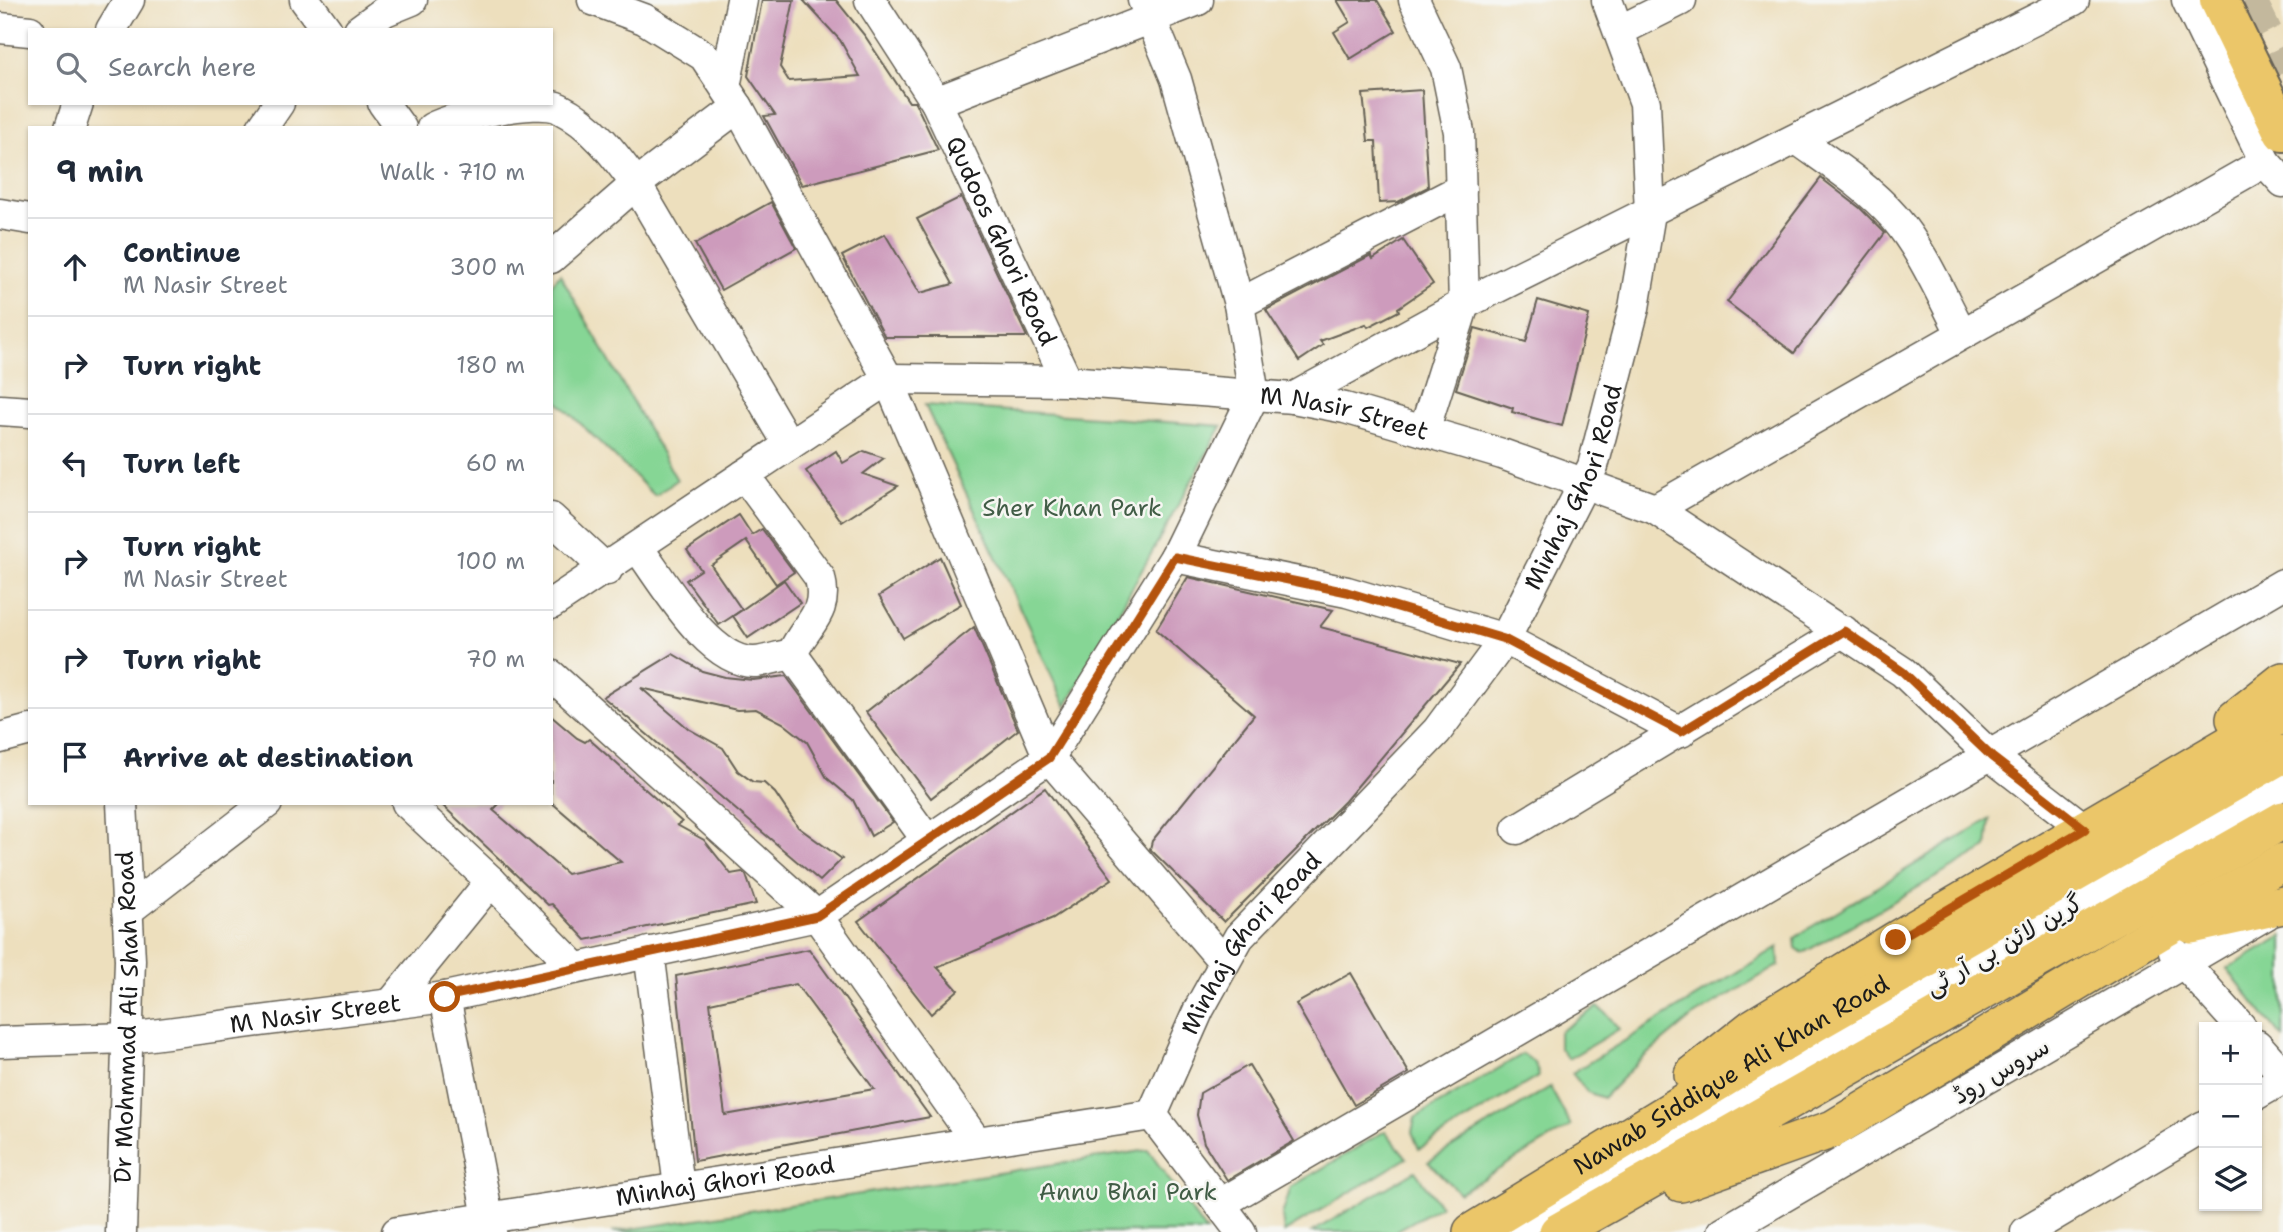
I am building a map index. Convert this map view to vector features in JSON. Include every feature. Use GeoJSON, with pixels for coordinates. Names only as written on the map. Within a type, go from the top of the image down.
{"type":"FeatureCollection","features":[{"type":"Feature","properties":{"kind":"highway"},"geometry":{"type":"LineString","coordinates":[[2219,0],[2277,159]]}},
{"type":"Feature","properties":{"kind":"main road"},"geometry":{"type":"LineString","coordinates":[[2130,802],[2283,681]]}},
{"type":"Feature","properties":{"kind":"main road"},"geometry":{"type":"LineString","coordinates":[[1558,1182],[1754,1027],[2283,713]]}},
{"type":"Feature","properties":{"kind":"main road","name":"Nawab Siddique Ali Khan Road"},"geometry":{"type":"LineString","coordinates":[[1569,1225],[1828,1047],[2283,754]]}},
{"type":"Feature","properties":{"kind":"main road","name":"Nawab Siddique Ali Khan Road"},"geometry":{"type":"LineString","coordinates":[[1472,1232],[1558,1182],[2283,820]]}},
{"type":"Feature","properties":{"kind":"main road"},"geometry":{"type":"LineString","coordinates":[[1569,1225],[1833,1129],[2157,933],[2283,862]]}},
{"type":"Feature","properties":{"kind":"main road"},"geometry":{"type":"LineString","coordinates":[[2157,933],[2280,906]]}},
{"type":"Feature","properties":{"kind":"street"},"geometry":{"type":"LineString","coordinates":[[112,28],[129,0]]}},
{"type":"Feature","properties":{"kind":"street"},"geometry":{"type":"LineString","coordinates":[[305,0],[326,28]]}},
{"type":"Feature","properties":{"kind":"street"},"geometry":{"type":"LineString","coordinates":[[362,28],[385,12],[412,0]]}},
{"type":"Feature","properties":{"kind":"street"},"geometry":{"type":"LineString","coordinates":[[593,0],[644,19],[704,56],[732,97],[888,379],[1049,758],[1224,962]]}},
{"type":"Feature","properties":{"kind":"street"},"geometry":{"type":"LineString","coordinates":[[553,256],[732,97],[742,0]]}},
{"type":"Feature","properties":{"kind":"street","name":"Qudoos Ghori Road"},"geometry":{"type":"LineString","coordinates":[[870,0],[936,102],[1067,381]]}},
{"type":"Feature","properties":{"kind":"street"},"geometry":{"type":"LineString","coordinates":[[936,102],[1147,9],[1198,0]]}},
{"type":"Feature","properties":{"kind":"street"},"geometry":{"type":"LineString","coordinates":[[1414,0],[1446,68],[1459,132],[1464,304],[1424,431]]}},
{"type":"Feature","properties":{"kind":"street","name":"Minhaj Ghori Road"},"geometry":{"type":"LineString","coordinates":[[397,1232],[488,1224],[679,1187],[1152,1115],[1199,1009],[1239,937],[1437,731],[1504,639],[1593,466],[1634,308],[1650,213],[1646,103],[1607,0]]}},
{"type":"Feature","properties":{"kind":"street"},"geometry":{"type":"LineString","coordinates":[[1619,31],[1681,0]]}},
{"type":"Feature","properties":{"kind":"street"},"geometry":{"type":"LineString","coordinates":[[1293,398],[1464,304],[2074,0]]}},
{"type":"Feature","properties":{"kind":"street"},"geometry":{"type":"LineString","coordinates":[[1655,509],[2277,159],[2187,0]]}},
{"type":"Feature","properties":{"kind":"street"},"geometry":{"type":"LineString","coordinates":[[553,603],[607,570],[888,379],[1067,381],[1254,395],[1239,304],[1176,79],[1147,9]]}},
{"type":"Feature","properties":{"kind":"street"},"geometry":{"type":"LineString","coordinates":[[0,28],[28,32]]}},
{"type":"Feature","properties":{"kind":"street"},"geometry":{"type":"LineString","coordinates":[[71,126],[77,105]]}},
{"type":"Feature","properties":{"kind":"street"},"geometry":{"type":"LineString","coordinates":[[263,126],[278,105]]}},
{"type":"Feature","properties":{"kind":"street"},"geometry":{"type":"LineString","coordinates":[[384,105],[400,126]]}},
{"type":"Feature","properties":{"kind":"street"},"geometry":{"type":"LineString","coordinates":[[435,126],[444,121],[493,108],[557,107],[607,144],[636,184],[789,445]]}},
{"type":"Feature","properties":{"kind":"street"},"geometry":{"type":"LineString","coordinates":[[1797,139],[1866,190],[1894,218],[1918,251],[1962,334]]}},
{"type":"Feature","properties":{"kind":"street"},"geometry":{"type":"LineString","coordinates":[[1239,304],[1461,189]]}},
{"type":"Feature","properties":{"kind":"street"},"geometry":{"type":"LineString","coordinates":[[0,214],[28,219]]}},
{"type":"Feature","properties":{"kind":"street","name":"M Nasir Street"},"geometry":{"type":"LineString","coordinates":[[0,1042],[129,1038],[445,997],[817,916],[1049,758],[1175,557],[1254,395],[1293,398],[1345,408],[1502,454],[1655,509],[1903,672],[1992,757],[2085,829]]}},
{"type":"Feature","properties":{"kind":"street"},"geometry":{"type":"LineString","coordinates":[[0,410],[28,412]]}},
{"type":"Feature","properties":{"kind":"street"},"geometry":{"type":"LineString","coordinates":[[638,548],[699,630],[721,652],[753,662],[792,654],[820,611],[824,595],[820,578],[744,475]]}},
{"type":"Feature","properties":{"kind":"street"},"geometry":{"type":"LineString","coordinates":[[553,520],[607,570]]}},
{"type":"Feature","properties":{"kind":"street"},"geometry":{"type":"LineString","coordinates":[[1175,557],[1347,592],[1504,639],[1681,732]]}},
{"type":"Feature","properties":{"kind":"street"},"geometry":{"type":"LineString","coordinates":[[1220,1204],[1992,757],[2283,584]]}},
{"type":"Feature","properties":{"kind":"street"},"geometry":{"type":"LineString","coordinates":[[1517,829],[1844,631]]}},
{"type":"Feature","properties":{"kind":"street"},"geometry":{"type":"LineString","coordinates":[[792,654],[927,840]]}},
{"type":"Feature","properties":{"kind":"street"},"geometry":{"type":"LineString","coordinates":[[553,677],[817,916],[976,1141]]}},
{"type":"Feature","properties":{"kind":"street"},"geometry":{"type":"LineString","coordinates":[[0,738],[28,731]]}},
{"type":"Feature","properties":{"kind":"street","name":"گرین لائن بی آر ٹی"},"geometry":{"type":"LineString","coordinates":[[1508,1232],[2283,783]]}},
{"type":"Feature","properties":{"kind":"street","name":"Dr Mohmmad Ali Shah Road"},"geometry":{"type":"LineString","coordinates":[[121,1232],[129,1038],[122,805]]}},
{"type":"Feature","properties":{"kind":"street"},"geometry":{"type":"LineString","coordinates":[[127,911],[264,805]]}},
{"type":"Feature","properties":{"kind":"street"},"geometry":{"type":"LineString","coordinates":[[409,805],[491,881],[576,968]]}},
{"type":"Feature","properties":{"kind":"street"},"geometry":{"type":"LineString","coordinates":[[391,1004],[491,881]]}},
{"type":"Feature","properties":{"kind":"street","name":"سروس روڈ"},"geometry":{"type":"LineString","coordinates":[[1723,1232],[2186,965],[2280,906]]}},
{"type":"Feature","properties":{"kind":"street"},"geometry":{"type":"LineString","coordinates":[[2157,933],[2237,1022]]}},
{"type":"Feature","properties":{"kind":"street"},"geometry":{"type":"LineString","coordinates":[[649,952],[679,1187]]}},
{"type":"Feature","properties":{"kind":"street"},"geometry":{"type":"LineString","coordinates":[[445,997],[488,1224]]}},
{"type":"Feature","properties":{"kind":"street"},"geometry":{"type":"LineString","coordinates":[[2262,1051],[2283,1077],[2262,1091]]}},
{"type":"Feature","properties":{"kind":"street"},"geometry":{"type":"LineString","coordinates":[[1152,1115],[1241,1232]]}},
{"type":"Feature","properties":{"kind":"street"},"geometry":{"type":"LineString","coordinates":[[2026,1232],[2199,1129]]}},
{"type":"Feature","properties":{"kind":"green space"},"geometry":{"type":"Polygon","coordinates":[[[560,274],[677,480],[655,496],[553,397],[553,283],[560,274]]]}},
{"type":"Feature","properties":{"kind":"green space","name":"Sher Khan Park"},"geometry":{"type":"Polygon","coordinates":[[[925,405],[1222,426],[1066,707],[925,405]]]}},
{"type":"Feature","properties":{"kind":"green space"},"geometry":{"type":"Polygon","coordinates":[[[1990,819],[1987,848],[1803,953],[1796,948],[1795,938],[1806,930],[1990,819]]]}},
{"type":"Feature","properties":{"kind":"green space"},"geometry":{"type":"Polygon","coordinates":[[[2283,936],[2283,1038],[2227,969],[2283,936]]]}},
{"type":"Feature","properties":{"kind":"green space"},"geometry":{"type":"Polygon","coordinates":[[[1778,947],[1779,965],[1692,1017],[1639,1061],[1603,1098],[1587,1092],[1572,1073],[1778,947]]]}},
{"type":"Feature","properties":{"kind":"green space"},"geometry":{"type":"Polygon","coordinates":[[[1597,1007],[1605,1012],[1619,1029],[1568,1059],[1559,1047],[1559,1032],[1597,1007]]]}},
{"type":"Feature","properties":{"kind":"green space"},"geometry":{"type":"Polygon","coordinates":[[[1523,1054],[1535,1063],[1539,1076],[1419,1149],[1412,1132],[1415,1118],[1523,1054]]]}},
{"type":"Feature","properties":{"kind":"green space"},"geometry":{"type":"Polygon","coordinates":[[[1550,1087],[1571,1126],[1459,1193],[1428,1162],[1550,1087]]]}},
{"type":"Feature","properties":{"kind":"green space"},"geometry":{"type":"Polygon","coordinates":[[[1385,1131],[1407,1158],[1284,1232],[1282,1215],[1291,1187],[1385,1131]]]}},
{"type":"Feature","properties":{"kind":"green space","name":"Annu Bhai Park"},"geometry":{"type":"Polygon","coordinates":[[[1148,1150],[1206,1232],[612,1232],[1148,1150]]]}},
{"type":"Feature","properties":{"kind":"green space"},"geometry":{"type":"Polygon","coordinates":[[[1415,1171],[1440,1206],[1394,1232],[1312,1232],[1415,1171]]]}},
{"type":"Feature","properties":{"kind":"building"},"geometry":{"type":"Polygon","coordinates":[[[762,0],[794,0],[780,67],[789,81],[860,76],[840,40],[803,0],[836,0],[865,36],[909,102],[915,102],[938,150],[802,185],[764,116],[775,115],[748,76],[762,0]]]}},
{"type":"Feature","properties":{"kind":"building"},"geometry":{"type":"Polygon","coordinates":[[[1337,0],[1377,0],[1396,31],[1350,59],[1334,32],[1350,22],[1337,0]]]}},
{"type":"Feature","properties":{"kind":"building"},"geometry":{"type":"Polygon","coordinates":[[[1422,90],[1428,187],[1398,202],[1379,203],[1376,141],[1368,141],[1363,94],[1422,90]]]}},
{"type":"Feature","properties":{"kind":"building"},"geometry":{"type":"Polygon","coordinates":[[[1821,178],[1860,208],[1885,233],[1794,353],[1727,302],[1821,178]]]}},
{"type":"Feature","properties":{"kind":"building"},"geometry":{"type":"Polygon","coordinates":[[[961,197],[1027,337],[885,337],[842,256],[885,234],[920,293],[953,284],[917,219],[961,197]]]}},
{"type":"Feature","properties":{"kind":"building"},"geometry":{"type":"Polygon","coordinates":[[[771,202],[796,248],[721,290],[695,244],[771,202]]]}},
{"type":"Feature","properties":{"kind":"building"},"geometry":{"type":"Polygon","coordinates":[[[1403,240],[1433,284],[1398,308],[1399,311],[1368,327],[1366,324],[1320,341],[1323,345],[1299,361],[1266,310],[1371,255],[1373,259],[1403,240]]]}},
{"type":"Feature","properties":{"kind":"building"},"geometry":{"type":"Polygon","coordinates":[[[1538,300],[1589,315],[1562,426],[1512,412],[1513,408],[1456,389],[1475,328],[1526,342],[1538,300]]]}},
{"type":"Feature","properties":{"kind":"building"},"geometry":{"type":"Polygon","coordinates":[[[836,451],[843,463],[864,451],[884,458],[863,474],[898,486],[842,522],[806,471],[836,451]]]}},
{"type":"Feature","properties":{"kind":"building"},"geometry":{"type":"Polygon","coordinates":[[[739,515],[752,535],[762,529],[794,572],[776,584],[746,541],[711,565],[742,610],[719,625],[686,580],[701,570],[687,550],[739,515]]]}},
{"type":"Feature","properties":{"kind":"building"},"geometry":{"type":"Polygon","coordinates":[[[940,557],[961,604],[903,638],[879,596],[940,557]]]}},
{"type":"Feature","properties":{"kind":"building"},"geometry":{"type":"Polygon","coordinates":[[[1188,577],[1333,610],[1320,627],[1460,664],[1345,801],[1224,922],[1150,849],[1152,841],[1254,715],[1156,630],[1188,577]]]}},
{"type":"Feature","properties":{"kind":"building"},"geometry":{"type":"Polygon","coordinates":[[[784,580],[800,603],[748,638],[733,616],[784,580]]]}},
{"type":"Feature","properties":{"kind":"building"},"geometry":{"type":"Polygon","coordinates":[[[974,627],[1018,730],[931,798],[866,712],[974,627]]]}},
{"type":"Feature","properties":{"kind":"building"},"geometry":{"type":"Polygon","coordinates":[[[673,654],[702,671],[725,677],[753,680],[786,676],[893,822],[871,836],[853,800],[827,778],[807,742],[783,723],[756,709],[737,710],[641,688],[689,729],[723,748],[738,771],[753,782],[764,783],[775,793],[798,827],[842,859],[820,881],[603,697],[673,654]]]}},
{"type":"Feature","properties":{"kind":"building"},"geometry":{"type":"Polygon","coordinates":[[[553,718],[577,738],[585,742],[589,739],[682,822],[677,825],[704,840],[731,874],[742,872],[746,875],[756,904],[586,940],[552,904],[548,905],[442,805],[498,805],[493,810],[567,874],[621,862],[553,804],[553,718]]]}},
{"type":"Feature","properties":{"kind":"building"},"geometry":{"type":"Polygon","coordinates":[[[1045,788],[1112,879],[1053,918],[937,967],[958,990],[931,1014],[858,921],[1045,788]]]}},
{"type":"Feature","properties":{"kind":"building"},"geometry":{"type":"Polygon","coordinates":[[[809,949],[930,1117],[695,1161],[676,976],[809,949]],[[796,984],[710,1003],[725,1115],[874,1089],[796,984]]]}},
{"type":"Feature","properties":{"kind":"building"},"geometry":{"type":"Polygon","coordinates":[[[1351,973],[1409,1073],[1354,1105],[1296,1004],[1351,973]]]}},
{"type":"Feature","properties":{"kind":"building"},"geometry":{"type":"Polygon","coordinates":[[[1249,1065],[1294,1141],[1227,1180],[1204,1143],[1197,1115],[1200,1093],[1249,1065]]]}},
{"type":"Feature","properties":{"kind":"tunnel"},"geometry":{"type":"LineString","coordinates":[[2247,0],[2283,73]]}},
{"type":"Feature","properties":{"kind":"route"},"geometry":{"type":"LineString","coordinates":[[445,997],[817,916],[1049,758],[1175,557],[1347,592],[1504,639],[1681,732],[1844,631],[1903,672],[1992,757],[2085,829],[1896,940]]}}]}
